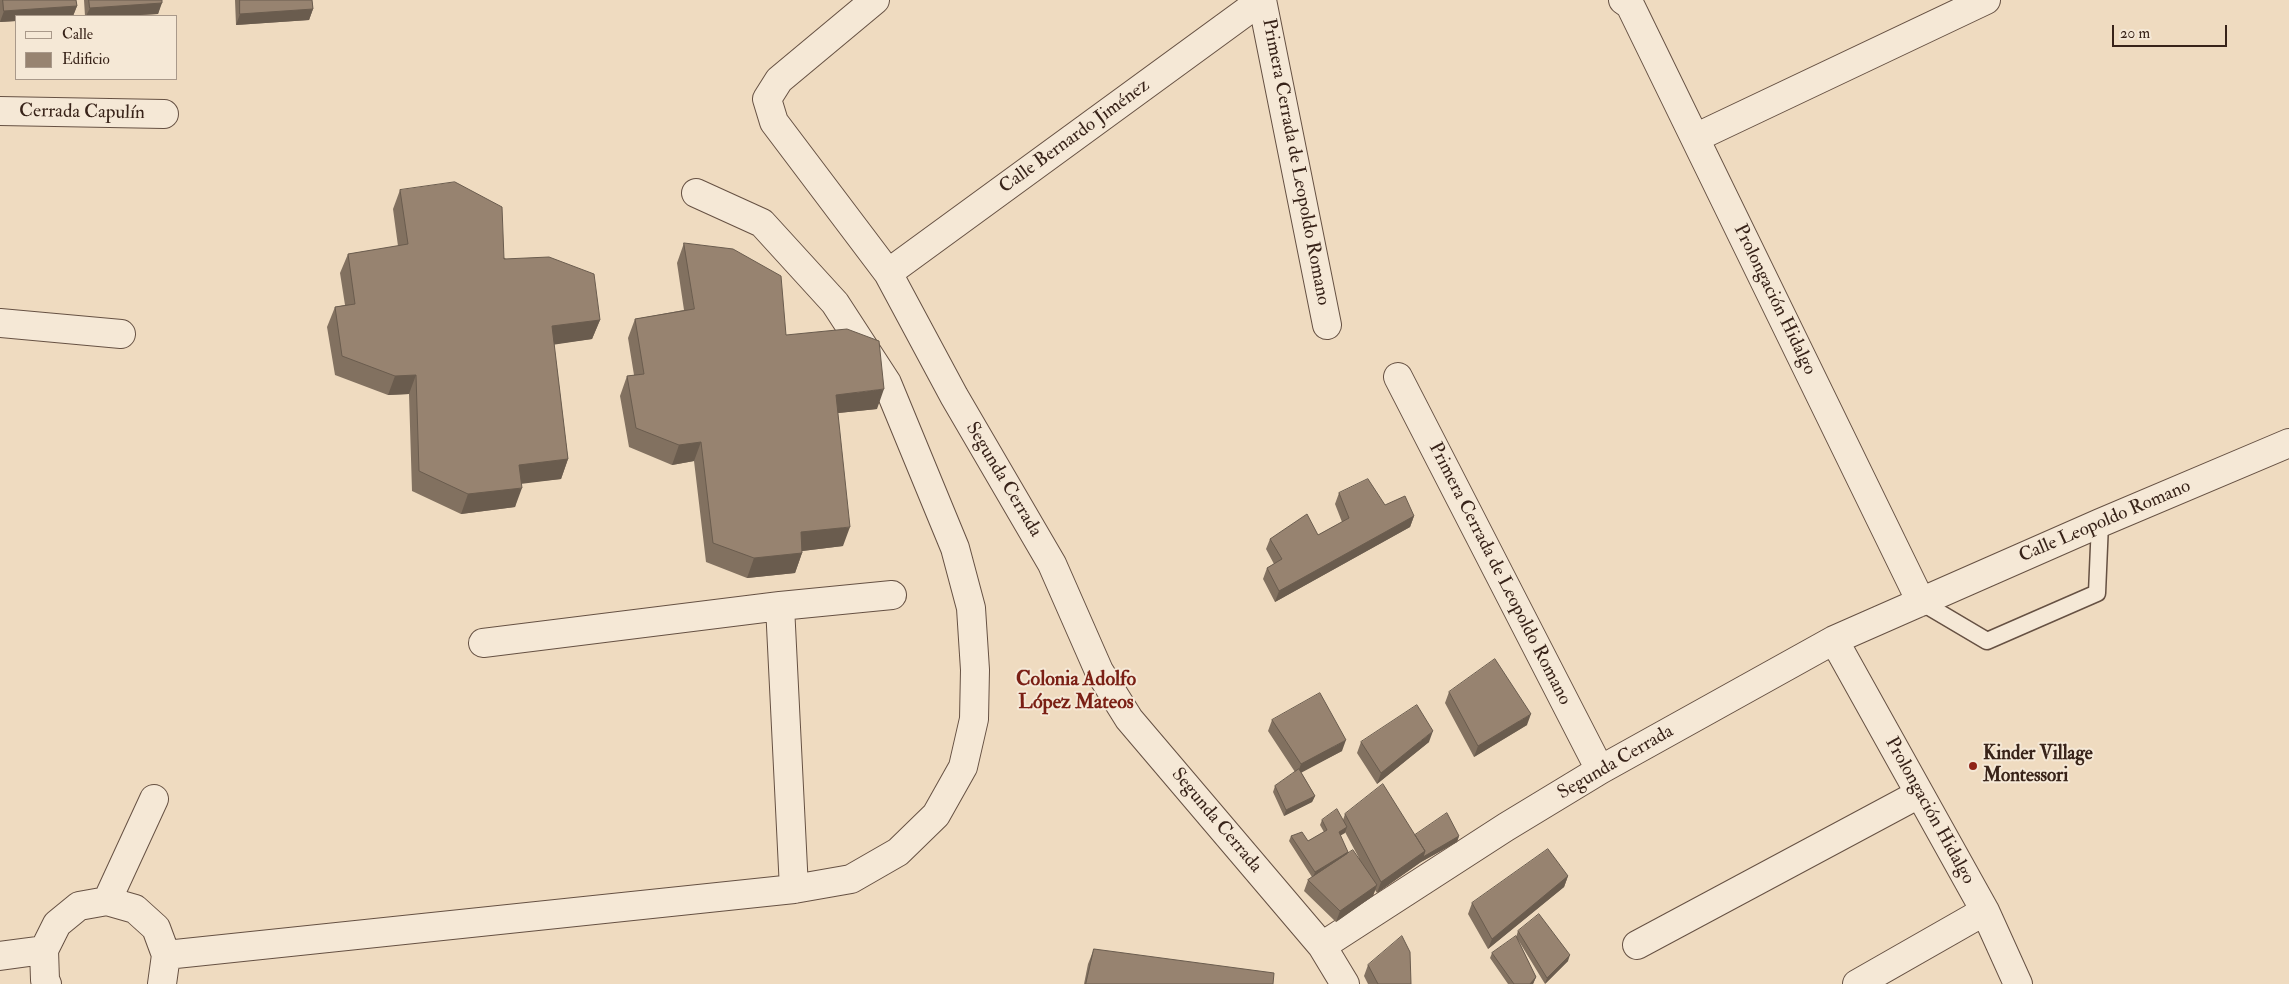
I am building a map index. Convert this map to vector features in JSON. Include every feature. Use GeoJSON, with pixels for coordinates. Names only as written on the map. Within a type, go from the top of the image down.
{"type":"FeatureCollection","features":[{"type":"Feature","properties":{"kind":"street","name":"Segunda Cerrada"},"geometry":{"type":"LineString","coordinates":[[875,0],[779,80],[767,99],[774,122],[888,274],[954,396],[1052,564],[1099,671],[1129,719],[1322,946],[1506,827],[1600,770],[1834,640],[1921,602]]}},
{"type":"Feature","properties":{"kind":"street","name":"Calle Bernardo Jiménez"},"geometry":{"type":"LineString","coordinates":[[888,274],[1262,0]]}},
{"type":"Feature","properties":{"kind":"street","name":"Primera Cerrada de Leopoldo Romano"},"geometry":{"type":"LineString","coordinates":[[1262,0],[1327,325]]}},
{"type":"Feature","properties":{"kind":"street"},"geometry":{"type":"LineString","coordinates":[[1695,138],[1986,0]]}},
{"type":"Feature","properties":{"kind":"street","name":"Prolongación Hidalgo"},"geometry":{"type":"LineString","coordinates":[[1632,2],[1695,138],[1921,602]]}},
{"type":"Feature","properties":{"kind":"street","name":"Cerrada Capulín"},"geometry":{"type":"LineString","coordinates":[[0,111],[164,114]]}},
{"type":"Feature","properties":{"kind":"street"},"geometry":{"type":"LineString","coordinates":[[166,955],[794,889],[851,879],[898,852],[936,815],[963,767],[974,719],[975,670],[971,608],[955,548],[887,384],[835,303],[762,223],[696,193]]}},
{"type":"Feature","properties":{"kind":"street"},"geometry":{"type":"LineString","coordinates":[[0,323],[120,334]]}},
{"type":"Feature","properties":{"kind":"street","name":"Primera Cerrada de Leopoldo Romano"},"geometry":{"type":"LineString","coordinates":[[1398,378],[1600,770]]}},
{"type":"Feature","properties":{"kind":"street","name":"Calle Leopoldo Romano"},"geometry":{"type":"LineString","coordinates":[[1921,602],[2100,523],[2289,444]]}},
{"type":"Feature","properties":{"kind":"street"},"geometry":{"type":"LineString","coordinates":[[483,643],[780,606],[892,595]]}},
{"type":"Feature","properties":{"kind":"street"},"geometry":{"type":"LineString","coordinates":[[780,606],[794,889]]}},
{"type":"Feature","properties":{"kind":"street","name":"Prolongación Hidalgo"},"geometry":{"type":"LineString","coordinates":[[1834,640],[1985,911],[2018,984]]}},
{"type":"Feature","properties":{"kind":"street"},"geometry":{"type":"LineString","coordinates":[[1637,946],[1919,794]]}},
{"type":"Feature","properties":{"kind":"street"},"geometry":{"type":"LineString","coordinates":[[107,901],[154,798]]}},
{"type":"Feature","properties":{"kind":"street"},"geometry":{"type":"LineString","coordinates":[[47,984],[45,980],[44,950],[57,924],[79,906],[107,901],[135,909],[156,928],[166,955],[162,984]]}},
{"type":"Feature","properties":{"kind":"street"},"geometry":{"type":"LineString","coordinates":[[1857,984],[1985,911]]}},
{"type":"Feature","properties":{"kind":"street"},"geometry":{"type":"LineString","coordinates":[[1322,946],[1345,984]]}},
{"type":"Feature","properties":{"kind":"street"},"geometry":{"type":"LineString","coordinates":[[0,956],[44,950]]}},
{"type":"Feature","properties":{"kind":"lane"},"geometry":{"type":"LineString","coordinates":[[1921,602],[1988,641],[2097,593],[2100,523]]}},
{"type":"Feature","properties":{"kind":"building"},"geometry":{"type":"Polygon","coordinates":[[[3,0],[76,0],[77,6],[4,11],[3,0]]]}},
{"type":"Feature","properties":{"kind":"building"},"geometry":{"type":"Polygon","coordinates":[[[89,0],[162,0],[162,3],[90,8],[89,0]]]}},
{"type":"Feature","properties":{"kind":"building"},"geometry":{"type":"Polygon","coordinates":[[[240,0],[312,0],[313,9],[240,14],[240,0]]]}},
{"type":"Feature","properties":{"kind":"building"},"geometry":{"type":"Polygon","coordinates":[[[455,182],[502,207],[504,259],[549,257],[594,274],[600,320],[552,326],[568,459],[519,465],[522,488],[468,494],[419,471],[416,375],[395,376],[342,356],[335,307],[355,304],[348,254],[408,244],[400,190],[455,182]]]}},
{"type":"Feature","properties":{"kind":"building"},"geometry":{"type":"Polygon","coordinates":[[[684,243],[733,249],[781,276],[786,335],[847,329],[879,341],[884,389],[836,395],[850,527],[801,532],[802,553],[754,558],[713,543],[701,442],[679,445],[636,428],[627,376],[644,374],[635,319],[694,309],[684,243]]]}},
{"type":"Feature","properties":{"kind":"building"},"geometry":{"type":"Polygon","coordinates":[[[1368,479],[1385,505],[1405,496],[1414,516],[1279,591],[1267,568],[1282,559],[1270,539],[1307,514],[1318,535],[1349,518],[1339,493],[1368,479]]]}},
{"type":"Feature","properties":{"kind":"building"},"geometry":{"type":"Polygon","coordinates":[[[1495,659],[1531,714],[1478,746],[1449,692],[1495,659]]]}},
{"type":"Feature","properties":{"kind":"building"},"geometry":{"type":"Polygon","coordinates":[[[1320,693],[1346,740],[1301,764],[1272,720],[1320,693]]]}},
{"type":"Feature","properties":{"kind":"building"},"geometry":{"type":"Polygon","coordinates":[[[1417,705],[1433,731],[1381,773],[1361,742],[1417,705]]]}},
{"type":"Feature","properties":{"kind":"building"},"geometry":{"type":"Polygon","coordinates":[[[1299,769],[1315,796],[1286,810],[1275,786],[1299,769]]]}},
{"type":"Feature","properties":{"kind":"building"},"geometry":{"type":"Polygon","coordinates":[[[1383,784],[1425,851],[1381,882],[1345,814],[1383,784]]]}},
{"type":"Feature","properties":{"kind":"building"},"geometry":{"type":"Polygon","coordinates":[[[1337,809],[1347,827],[1339,832],[1348,852],[1315,872],[1291,836],[1302,832],[1308,841],[1327,830],[1322,820],[1337,809]]]}},
{"type":"Feature","properties":{"kind":"building"},"geometry":{"type":"Polygon","coordinates":[[[1447,813],[1459,836],[1423,857],[1425,851],[1415,835],[1447,813]]]}},
{"type":"Feature","properties":{"kind":"building"},"geometry":{"type":"Polygon","coordinates":[[[1548,849],[1568,876],[1492,939],[1472,903],[1548,849]]]}},
{"type":"Feature","properties":{"kind":"building"},"geometry":{"type":"Polygon","coordinates":[[[1353,850],[1377,885],[1340,911],[1308,880],[1353,850]]]}},
{"type":"Feature","properties":{"kind":"building"},"geometry":{"type":"Polygon","coordinates":[[[1539,914],[1570,955],[1547,978],[1518,931],[1539,914]]]}},
{"type":"Feature","properties":{"kind":"building"},"geometry":{"type":"Polygon","coordinates":[[[1402,936],[1410,952],[1411,984],[1378,984],[1368,965],[1402,936]]]}},
{"type":"Feature","properties":{"kind":"building"},"geometry":{"type":"Polygon","coordinates":[[[1516,936],[1536,977],[1530,984],[1514,984],[1492,953],[1516,936]]]}},
{"type":"Feature","properties":{"kind":"building"},"geometry":{"type":"Polygon","coordinates":[[[1094,949],[1274,973],[1273,984],[1086,984],[1094,949]]]}},
{"type":"Feature","properties":{"kind":"place","name":"Kinder Village Montessori"},"geometry":{"type":"Point","coordinates":[1973,766]}},
{"type":"Feature","properties":{"kind":"district","name":"Colonia Adolfo López Mateos"},"geometry":{"type":"Point","coordinates":[1076,692]}}]}
